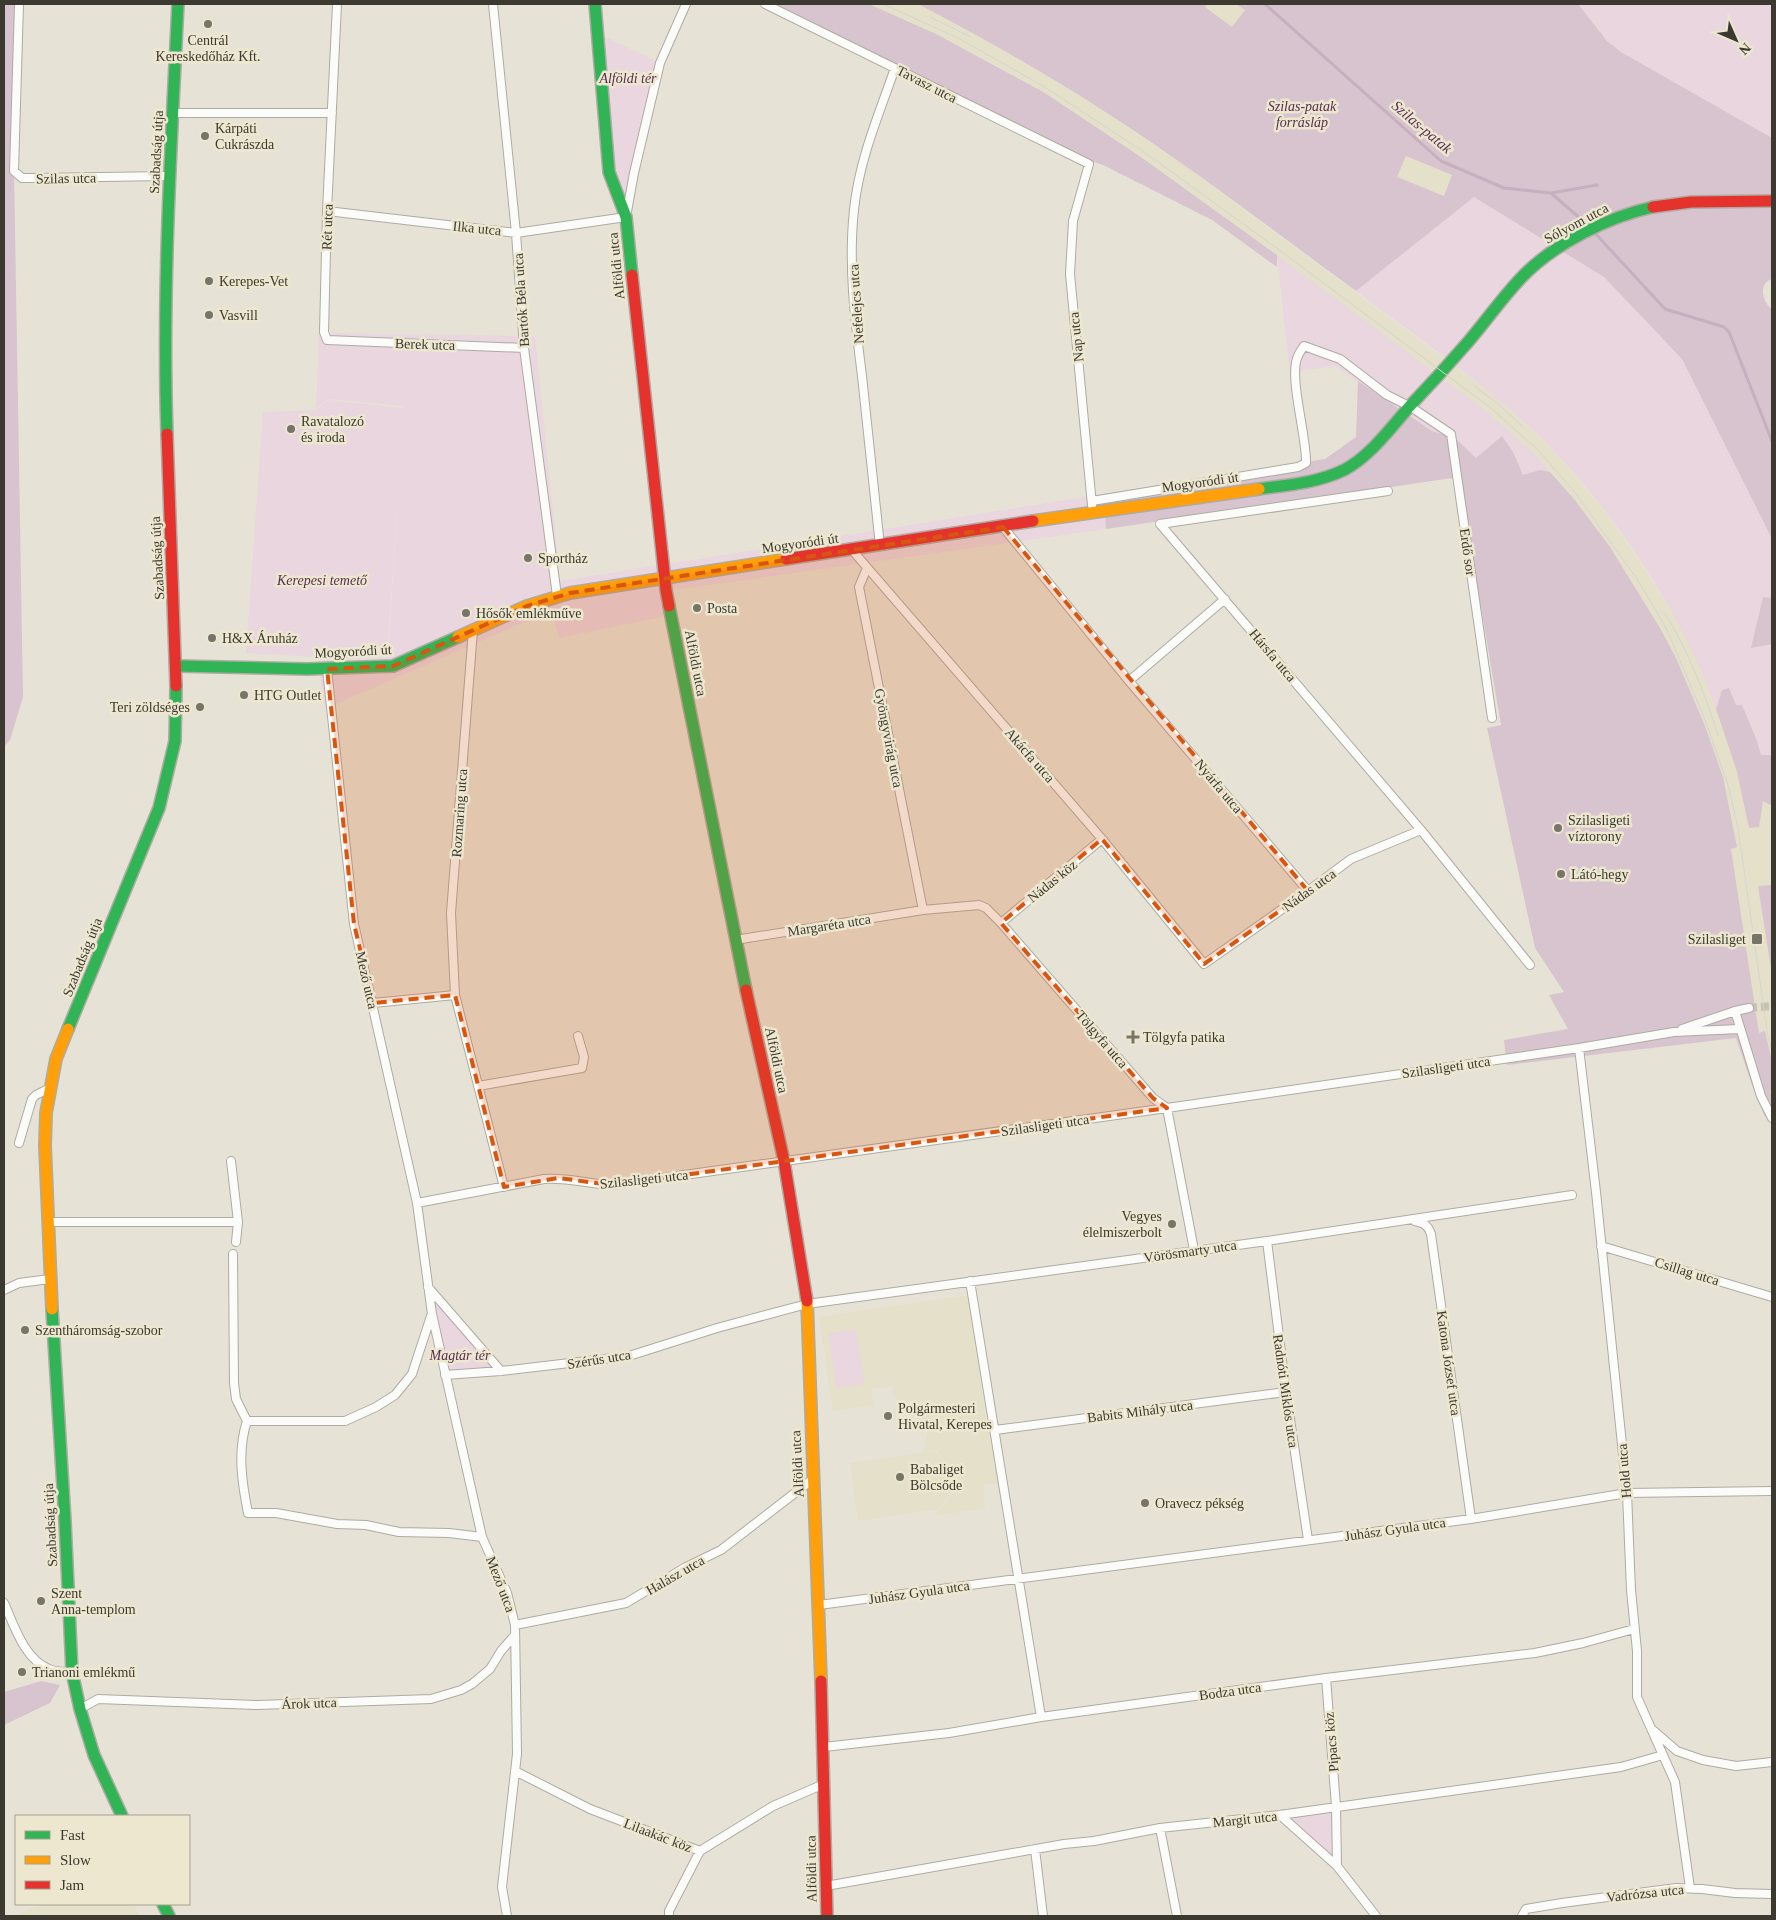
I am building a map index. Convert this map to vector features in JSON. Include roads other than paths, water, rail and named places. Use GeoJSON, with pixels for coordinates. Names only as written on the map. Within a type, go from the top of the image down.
{"type":"FeatureCollection","features":[{"type":"Feature","properties":{"kind":"street","name":"Szilas utca"},"geometry":{"type":"LineString","coordinates":[[19,4],[14,172],[22,178],[169,176]]}},
{"type":"Feature","properties":{"kind":"street","name":"Szabadság útja"},"geometry":{"type":"LineString","coordinates":[[122,1815],[94,1755],[80,1709],[72,1672],[50,1279],[45,1146],[46,1113],[56,1059],[159,808],[175,742],[177,666],[164,374],[169,176],[178,4]]}},
{"type":"Feature","properties":{"kind":"street","name":"Rét utca"},"geometry":{"type":"LineString","coordinates":[[327,340],[324,332],[327,211],[337,4]]}},
{"type":"Feature","properties":{"kind":"street","name":"Bartók Béla utca"},"geometry":{"type":"LineString","coordinates":[[493,4],[516,233],[524,348],[557,596]]}},
{"type":"Feature","properties":{"kind":"street","name":"Alföldi utca"},"geometry":{"type":"LineString","coordinates":[[595,4],[609,172],[626,217],[664,578],[736,940],[784,1161],[807,1304],[824,1748],[827,1916]]}},
{"type":"Feature","properties":{"kind":"street","name":"Alföldi utca"},"geometry":{"type":"LineString","coordinates":[[626,217],[660,63],[686,4]]}},
{"type":"Feature","properties":{"kind":"street","name":"Tavasz utca"},"geometry":{"type":"LineString","coordinates":[[765,4],[1089,164]]}},
{"type":"Feature","properties":{"kind":"street","name":"Nefelejcs utca"},"geometry":{"type":"LineString","coordinates":[[880,546],[852,280],[854,210],[863,159],[895,68]]}},
{"type":"Feature","properties":{"kind":"street"},"geometry":{"type":"LineString","coordinates":[[173,113],[332,113]]}},
{"type":"Feature","properties":{"kind":"street","name":"Nap utca"},"geometry":{"type":"LineString","coordinates":[[1089,164],[1073,221],[1070,274],[1092,507]]}},
{"type":"Feature","properties":{"kind":"street","name":"Sólyom utca"},"geometry":{"type":"LineString","coordinates":[[1443,371],[1531,268],[1551,252],[1592,229],[1625,214],[1662,205],[1702,201],[1772,201]]}},
{"type":"Feature","properties":{"kind":"street","name":"Ilka utca"},"geometry":{"type":"LineString","coordinates":[[327,211],[516,233],[626,217]]}},
{"type":"Feature","properties":{"kind":"street","name":"Berek utca"},"geometry":{"type":"LineString","coordinates":[[327,340],[524,348]]}},
{"type":"Feature","properties":{"kind":"street","name":"Mogyoródi út"},"geometry":{"type":"LineString","coordinates":[[177,666],[327,669],[393,666],[528,606],[557,596],[1004,527],[1092,507],[1298,467],[1306,463],[1306,453],[1298,405],[1295,370],[1297,357],[1304,346],[1340,359],[1388,395],[1411,407]]}},
{"type":"Feature","properties":{"kind":"street","name":"Mogyoródi út"},"geometry":{"type":"LineString","coordinates":[[1092,507],[1303,483],[1335,474],[1357,462],[1375,446],[1443,371]]}},
{"type":"Feature","properties":{"kind":"street","name":"Erdő sor"},"geometry":{"type":"LineString","coordinates":[[1411,407],[1451,434],[1492,718]]}},
{"type":"Feature","properties":{"kind":"street","name":"Hársfa utca"},"geometry":{"type":"LineString","coordinates":[[1388,490],[1160,524],[1422,830],[1530,966]]}},
{"type":"Feature","properties":{"kind":"street","name":"Nyárfa utca"},"geometry":{"type":"LineString","coordinates":[[1004,527],[1129,681],[1308,891]]}},
{"type":"Feature","properties":{"kind":"street","name":"Akácfa utca"},"geometry":{"type":"LineString","coordinates":[[852,550],[1102,839],[1204,964]]}},
{"type":"Feature","properties":{"kind":"street","name":"Gyöngyvirág utca"},"geometry":{"type":"LineString","coordinates":[[867,568],[859,587],[923,910]]}},
{"type":"Feature","properties":{"kind":"street"},"geometry":{"type":"LineString","coordinates":[[1129,681],[1225,598]]}},
{"type":"Feature","properties":{"kind":"street","name":"Rozmaring utca"},"geometry":{"type":"LineString","coordinates":[[473,630],[451,912],[455,996],[504,1187]]}},
{"type":"Feature","properties":{"kind":"street","name":"Mező utca"},"geometry":{"type":"LineString","coordinates":[[327,669],[354,924],[417,1204],[432,1314],[482,1537],[507,1593],[515,1625],[517,1754],[502,1888],[507,1916]]}},
{"type":"Feature","properties":{"kind":"street","name":"Nádas utca"},"geometry":{"type":"LineString","coordinates":[[1204,964],[1351,859],[1422,830]]}},
{"type":"Feature","properties":{"kind":"street","name":"Nádas köz"},"geometry":{"type":"LineString","coordinates":[[1001,923],[1102,839]]}},
{"type":"Feature","properties":{"kind":"street","name":"Tölgyfa utca"},"geometry":{"type":"LineString","coordinates":[[923,910],[979,905],[986,908],[1153,1098],[1167,1108]]}},
{"type":"Feature","properties":{"kind":"street","name":"Margaréta utca"},"geometry":{"type":"LineString","coordinates":[[736,940],[923,910]]}},
{"type":"Feature","properties":{"kind":"street"},"geometry":{"type":"LineString","coordinates":[[373,1002],[455,996]]}},
{"type":"Feature","properties":{"kind":"street","name":"Szilasligeti utca"},"geometry":{"type":"LineString","coordinates":[[1674,1032],[1749,1008]]}},
{"type":"Feature","properties":{"kind":"street"},"geometry":{"type":"LineString","coordinates":[[1735,1012],[1761,1096],[1772,1118]]}},
{"type":"Feature","properties":{"kind":"street","name":"Szilasligeti utca"},"geometry":{"type":"LineString","coordinates":[[417,1204],[544,1179],[558,1178],[592,1184],[612,1185],[1167,1108],[1578,1048],[1674,1032],[1740,1029]]}},
{"type":"Feature","properties":{"kind":"street"},"geometry":{"type":"LineString","coordinates":[[478,1086],[582,1068],[584,1057],[578,1036]]}},
{"type":"Feature","properties":{"kind":"street","name":"Hold utca"},"geometry":{"type":"LineString","coordinates":[[1578,1048],[1596,1192],[1627,1493],[1638,1697],[1674,1782],[1690,1888]]}},
{"type":"Feature","properties":{"kind":"street"},"geometry":{"type":"LineString","coordinates":[[19,1144],[32,1099],[50,1088]]}},
{"type":"Feature","properties":{"kind":"street"},"geometry":{"type":"LineString","coordinates":[[1167,1108],[1194,1250]]}},
{"type":"Feature","properties":{"kind":"street"},"geometry":{"type":"LineString","coordinates":[[231,1161],[238,1222],[236,1242]]}},
{"type":"Feature","properties":{"kind":"street","name":"Vörösmarty utca"},"geometry":{"type":"LineString","coordinates":[[807,1304],[1410,1220],[1572,1195]]}},
{"type":"Feature","properties":{"kind":"street","name":"Katona József utca"},"geometry":{"type":"LineString","coordinates":[[1410,1220],[1422,1222],[1428,1227],[1431,1234],[1471,1519]]}},
{"type":"Feature","properties":{"kind":"street"},"geometry":{"type":"LineString","coordinates":[[48,1222],[238,1222]]}},
{"type":"Feature","properties":{"kind":"street","name":"Radnóti Miklós utca"},"geometry":{"type":"LineString","coordinates":[[1267,1240],[1286,1392],[1308,1540]]}},
{"type":"Feature","properties":{"kind":"street","name":"Csillag utca"},"geometry":{"type":"LineString","coordinates":[[1601,1246],[1772,1297]]}},
{"type":"Feature","properties":{"kind":"street"},"geometry":{"type":"LineString","coordinates":[[233,1254],[234,1383],[236,1399],[247,1421],[243,1434],[241,1465],[248,1514],[276,1512],[337,1524],[366,1525],[399,1532],[450,1533],[482,1537]]}},
{"type":"Feature","properties":{"kind":"street"},"geometry":{"type":"LineString","coordinates":[[4,1290],[20,1283],[50,1279]]}},
{"type":"Feature","properties":{"kind":"street"},"geometry":{"type":"LineString","coordinates":[[970,1281],[1041,1717]]}},
{"type":"Feature","properties":{"kind":"street"},"geometry":{"type":"LineString","coordinates":[[428,1288],[501,1371]]}},
{"type":"Feature","properties":{"kind":"street","name":"Szérűs utca"},"geometry":{"type":"LineString","coordinates":[[445,1375],[501,1371],[629,1356],[717,1328],[807,1304]]}},
{"type":"Feature","properties":{"kind":"street"},"geometry":{"type":"LineString","coordinates":[[247,1421],[345,1421],[376,1407],[395,1395],[412,1374],[432,1314]]}},
{"type":"Feature","properties":{"kind":"street","name":"Babits Mihály utca"},"geometry":{"type":"LineString","coordinates":[[994,1430],[1286,1392]]}},
{"type":"Feature","properties":{"kind":"street","name":"Halász utca"},"geometry":{"type":"LineString","coordinates":[[515,1625],[626,1603],[686,1567],[721,1550],[813,1479]]}},
{"type":"Feature","properties":{"kind":"street","name":"Juhász Gyula utca"},"geometry":{"type":"LineString","coordinates":[[819,1605],[1471,1519],[1627,1493],[1772,1491]]}},
{"type":"Feature","properties":{"kind":"street"},"geometry":{"type":"LineString","coordinates":[[4,1602],[22,1640],[38,1663],[50,1670],[72,1672]]}},
{"type":"Feature","properties":{"kind":"street","name":"Bodza utca"},"geometry":{"type":"LineString","coordinates":[[824,1748],[1326,1678],[1535,1652],[1583,1643],[1634,1629]]}},
{"type":"Feature","properties":{"kind":"street","name":"Árok utca"},"geometry":{"type":"LineString","coordinates":[[80,1709],[98,1699],[257,1704],[431,1699],[461,1690],[472,1684],[490,1669],[501,1651],[515,1635]]}},
{"type":"Feature","properties":{"kind":"street","name":"Pipacs köz"},"geometry":{"type":"LineString","coordinates":[[1326,1678],[1336,1806],[1337,1866]]}},
{"type":"Feature","properties":{"kind":"street"},"geometry":{"type":"LineString","coordinates":[[1651,1728],[1677,1751],[1703,1760],[1736,1766],[1772,1762]]}},
{"type":"Feature","properties":{"kind":"street","name":"Margit utca"},"geometry":{"type":"LineString","coordinates":[[826,1886],[1094,1841],[1160,1828],[1280,1815],[1621,1767],[1663,1755]]}},
{"type":"Feature","properties":{"kind":"street","name":"Lilaakác köz"},"geometry":{"type":"LineString","coordinates":[[515,1771],[590,1808],[700,1851],[773,1806],[824,1784]]}},
{"type":"Feature","properties":{"kind":"street"},"geometry":{"type":"LineString","coordinates":[[1280,1815],[1337,1866],[1376,1916]]}},
{"type":"Feature","properties":{"kind":"street"},"geometry":{"type":"LineString","coordinates":[[1160,1828],[1177,1916]]}},
{"type":"Feature","properties":{"kind":"street"},"geometry":{"type":"LineString","coordinates":[[1035,1850],[1043,1916]]}},
{"type":"Feature","properties":{"kind":"street"},"geometry":{"type":"LineString","coordinates":[[669,1916],[669,1911],[700,1851]]}},
{"type":"Feature","properties":{"kind":"street","name":"Vadrózsa utca"},"geometry":{"type":"LineString","coordinates":[[1522,1916],[1526,1910],[1562,1903],[1676,1888],[1772,1894]]}},
{"type":"Feature","properties":{"kind":"waterway","name":"Szilas-patak"},"geometry":{"type":"LineString","coordinates":[[1265,4],[1441,161],[1504,188],[1551,193],[1597,185]]}},
{"type":"Feature","properties":{"kind":"waterway"},"geometry":{"type":"LineString","coordinates":[[1551,193],[1589,226]]}},
{"type":"Feature","properties":{"kind":"waterway"},"geometry":{"type":"LineString","coordinates":[[1593,231],[1665,309],[1724,327],[1729,332],[1772,441]]}},
{"type":"Feature","properties":{"kind":"tunnel"},"geometry":{"type":"LineString","coordinates":[[1749,1008],[1772,1006]]}},
{"type":"Feature","properties":{"kind":"tram line"},"geometry":{"type":"LineString","coordinates":[[883,4],[958,38],[1043,86],[1147,154],[1492,409],[1538,450],[1576,494],[1637,579],[1668,632],[1704,717],[1728,785],[1738,828],[1767,1031],[1772,1053]]}},
{"type":"Feature","properties":{"kind":"tram line"},"geometry":{"type":"LineString","coordinates":[[930,17],[971,37]]}},
{"type":"Feature","properties":{"kind":"tram line"},"geometry":{"type":"LineString","coordinates":[[1474,386],[1497,403],[1522,426]]}},
{"type":"Feature","properties":{"kind":"tram line"},"geometry":{"type":"LineString","coordinates":[[1665,614],[1681,642],[1695,673],[1718,735]]}},
{"type":"Feature","properties":{"kind":"place","name":"Centrál Kereskedőház Kft."},"geometry":{"type":"Point","coordinates":[208,24]}},
{"type":"Feature","properties":{"kind":"place","name":"Kárpáti Cukrászda"},"geometry":{"type":"Point","coordinates":[205,136]}},
{"type":"Feature","properties":{"kind":"place","name":"Kerepes-Vet"},"geometry":{"type":"Point","coordinates":[209,281]}},
{"type":"Feature","properties":{"kind":"place","name":"Vasvill"},"geometry":{"type":"Point","coordinates":[209,315]}},
{"type":"Feature","properties":{"kind":"place","name":"Ravatalozó és iroda"},"geometry":{"type":"Point","coordinates":[291,429]}},
{"type":"Feature","properties":{"kind":"place","name":"Sportház"},"geometry":{"type":"Point","coordinates":[528,558]}},
{"type":"Feature","properties":{"kind":"place","name":"Posta"},"geometry":{"type":"Point","coordinates":[697,608]}},
{"type":"Feature","properties":{"kind":"place","name":"Hősők emlékműve"},"geometry":{"type":"Point","coordinates":[466,613]}},
{"type":"Feature","properties":{"kind":"place","name":"H&X Áruház"},"geometry":{"type":"Point","coordinates":[212,638]}},
{"type":"Feature","properties":{"kind":"place","name":"HTG Outlet"},"geometry":{"type":"Point","coordinates":[244,695]}},
{"type":"Feature","properties":{"kind":"place","name":"Teri zöldséges"},"geometry":{"type":"Point","coordinates":[200,707]}},
{"type":"Feature","properties":{"kind":"place","name":"Szilasligeti víztorony"},"geometry":{"type":"Point","coordinates":[1558,828]}},
{"type":"Feature","properties":{"kind":"place","name":"Látó-hegy"},"geometry":{"type":"Point","coordinates":[1561,874]}},
{"type":"Feature","properties":{"kind":"place","name":"Szilasliget"},"geometry":{"type":"Point","coordinates":[1757,939]}},
{"type":"Feature","properties":{"kind":"place","name":"Tölgyfa patika"},"geometry":{"type":"Point","coordinates":[1133,1037]}},
{"type":"Feature","properties":{"kind":"place","name":"Vegyes élelmiszerbolt"},"geometry":{"type":"Point","coordinates":[1172,1224]}},
{"type":"Feature","properties":{"kind":"place","name":"Szentháromság-szobor"},"geometry":{"type":"Point","coordinates":[25,1330]}},
{"type":"Feature","properties":{"kind":"place","name":"Polgármesteri Hivatal, Kerepes"},"geometry":{"type":"Point","coordinates":[888,1416]}},
{"type":"Feature","properties":{"kind":"place","name":"Babaliget Bölcsőde"},"geometry":{"type":"Point","coordinates":[900,1477]}},
{"type":"Feature","properties":{"kind":"place","name":"Oravecz pékség"},"geometry":{"type":"Point","coordinates":[1145,1503]}},
{"type":"Feature","properties":{"kind":"place","name":"Szent Anna-templom"},"geometry":{"type":"Point","coordinates":[41,1601]}},
{"type":"Feature","properties":{"kind":"place","name":"Trianoni emlékmű"},"geometry":{"type":"Point","coordinates":[22,1672]}},
{"type":"Feature","properties":{"kind":"park label","name":"Alföldi tér"},"geometry":{"type":"Point","coordinates":[628,78]}},
{"type":"Feature","properties":{"kind":"park label","name":"Szilas-patak forrásláp"},"geometry":{"type":"Point","coordinates":[1302,114]}},
{"type":"Feature","properties":{"kind":"park label","name":"Kerepesi temető"},"geometry":{"type":"Point","coordinates":[322,580]}},
{"type":"Feature","properties":{"kind":"park label","name":"Magtár tér"},"geometry":{"type":"Point","coordinates":[460,1355]}}]}
